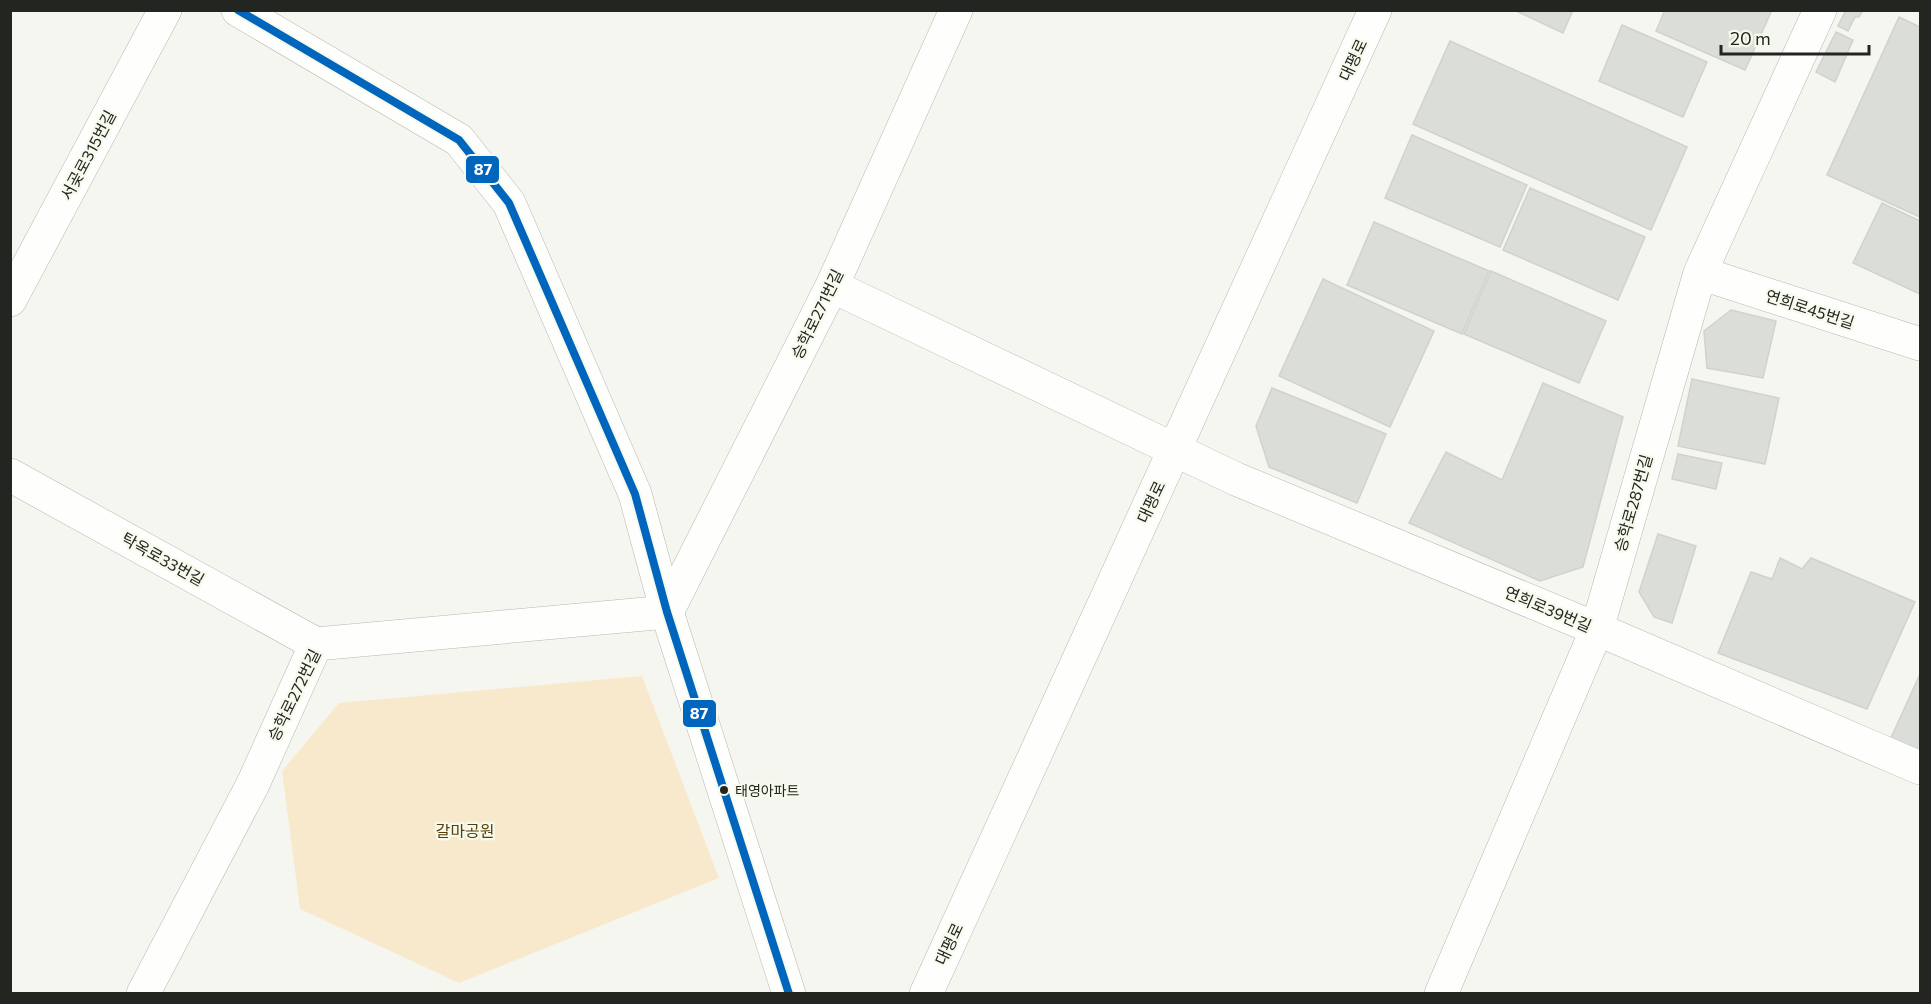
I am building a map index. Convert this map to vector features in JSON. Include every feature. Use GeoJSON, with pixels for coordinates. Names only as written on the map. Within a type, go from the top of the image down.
{"type":"FeatureCollection","features":[{"type":"Feature","properties":{"kind":"street","name":"서곶로315번길"},"geometry":{"type":"LineString","coordinates":[[10,300],[165,10]]}},
{"type":"Feature","properties":{"kind":"street"},"geometry":{"type":"LineString","coordinates":[[238,10],[459,140],[509,203],[635,494],[667,612],[789,993]]}},
{"type":"Feature","properties":{"kind":"street","name":"승학로271번길"},"geometry":{"type":"LineString","coordinates":[[667,612],[832,286],[956,10]]}},
{"type":"Feature","properties":{"kind":"street","name":"대평로"},"geometry":{"type":"LineString","coordinates":[[926,993],[1375,10]]}},
{"type":"Feature","properties":{"kind":"street","name":"승학로287번길"},"geometry":{"type":"LineString","coordinates":[[1441,993],[1597,629],[1700,273],[1820,10]]}},
{"type":"Feature","properties":{"kind":"street","name":"연희로45번길"},"geometry":{"type":"LineString","coordinates":[[1700,273],[1920,344]]}},
{"type":"Feature","properties":{"kind":"street","name":"연희로39번길"},"geometry":{"type":"LineString","coordinates":[[832,286],[1236,479],[1597,629],[1920,768]]}},
{"type":"Feature","properties":{"kind":"street","name":"탁옥로33번길"},"geometry":{"type":"LineString","coordinates":[[10,475],[316,644]]}},
{"type":"Feature","properties":{"kind":"street","name":"승학로272번길"},"geometry":{"type":"LineString","coordinates":[[142,993],[253,784],[316,644],[667,612]]}},
{"type":"Feature","properties":{"kind":"green space","name":"갈마공원"},"geometry":{"type":"Polygon","coordinates":[[[642,676],[719,878],[459,983],[300,909],[282,771],[339,703],[642,676]]]}},
{"type":"Feature","properties":{"kind":"building"},"geometry":{"type":"Polygon","coordinates":[[[1514,10],[1573,10],[1563,33],[1514,10]]]}},
{"type":"Feature","properties":{"kind":"building"},"geometry":{"type":"Polygon","coordinates":[[[1665,10],[1772,10],[1745,70],[1656,31],[1665,10]]]}},
{"type":"Feature","properties":{"kind":"building"},"geometry":{"type":"Polygon","coordinates":[[[1846,10],[1863,10],[1859,17],[1855,17],[1848,31],[1838,26],[1846,10]]]}},
{"type":"Feature","properties":{"kind":"building"},"geometry":{"type":"Polygon","coordinates":[[[1899,17],[1920,27],[1920,217],[1827,175],[1899,17]]]}},
{"type":"Feature","properties":{"kind":"building"},"geometry":{"type":"Polygon","coordinates":[[[1622,25],[1707,62],[1683,117],[1599,81],[1622,25]]]}},
{"type":"Feature","properties":{"kind":"building"},"geometry":{"type":"Polygon","coordinates":[[[1836,32],[1853,40],[1835,82],[1816,72],[1836,32]]]}},
{"type":"Feature","properties":{"kind":"building"},"geometry":{"type":"Polygon","coordinates":[[[1450,41],[1687,147],[1651,230],[1413,124],[1450,41]]]}},
{"type":"Feature","properties":{"kind":"building"},"geometry":{"type":"Polygon","coordinates":[[[1412,135],[1527,185],[1500,247],[1385,198],[1412,135]]]}},
{"type":"Feature","properties":{"kind":"building"},"geometry":{"type":"Polygon","coordinates":[[[1530,188],[1645,237],[1618,300],[1503,250],[1530,188]]]}},
{"type":"Feature","properties":{"kind":"building"},"geometry":{"type":"Polygon","coordinates":[[[1882,203],[1920,221],[1920,294],[1853,263],[1882,203]]]}},
{"type":"Feature","properties":{"kind":"building"},"geometry":{"type":"Polygon","coordinates":[[[1374,222],[1489,271],[1462,334],[1347,285],[1374,222]]]}},
{"type":"Feature","properties":{"kind":"building"},"geometry":{"type":"Polygon","coordinates":[[[1491,271],[1606,321],[1579,383],[1464,334],[1491,271]]]}},
{"type":"Feature","properties":{"kind":"building"},"geometry":{"type":"Polygon","coordinates":[[[1323,279],[1434,331],[1390,427],[1279,376],[1323,279]]]}},
{"type":"Feature","properties":{"kind":"building"},"geometry":{"type":"Polygon","coordinates":[[[1731,310],[1776,321],[1763,378],[1707,368],[1704,331],[1731,310]]]}},
{"type":"Feature","properties":{"kind":"building"},"geometry":{"type":"Polygon","coordinates":[[[1692,379],[1779,398],[1765,464],[1678,446],[1692,379]]]}},
{"type":"Feature","properties":{"kind":"building"},"geometry":{"type":"Polygon","coordinates":[[[1543,383],[1623,417],[1583,567],[1540,581],[1409,523],[1446,452],[1502,480],[1543,383]]]}},
{"type":"Feature","properties":{"kind":"building"},"geometry":{"type":"Polygon","coordinates":[[[1272,388],[1386,434],[1357,503],[1269,467],[1256,426],[1272,388]]]}},
{"type":"Feature","properties":{"kind":"building"},"geometry":{"type":"Polygon","coordinates":[[[1678,454],[1722,463],[1716,489],[1672,479],[1678,454]]]}},
{"type":"Feature","properties":{"kind":"building"},"geometry":{"type":"Polygon","coordinates":[[[1658,534],[1696,546],[1672,623],[1654,617],[1639,592],[1658,534]]]}},
{"type":"Feature","properties":{"kind":"building"},"geometry":{"type":"Polygon","coordinates":[[[1780,558],[1802,569],[1811,558],[1915,602],[1867,709],[1718,653],[1751,572],[1772,579],[1780,558]]]}},
{"type":"Feature","properties":{"kind":"building"},"geometry":{"type":"Polygon","coordinates":[[[1920,674],[1920,753],[1890,740],[1920,674]]]}},
{"type":"Feature","properties":{"kind":"transit line","name":"87"},"geometry":{"type":"LineString","coordinates":[[238,10],[459,140],[509,203],[635,494],[667,612],[789,994]]}},
{"type":"Feature","properties":{"kind":"place","name":"태영아파트"},"geometry":{"type":"Point","coordinates":[724,790]}}]}
